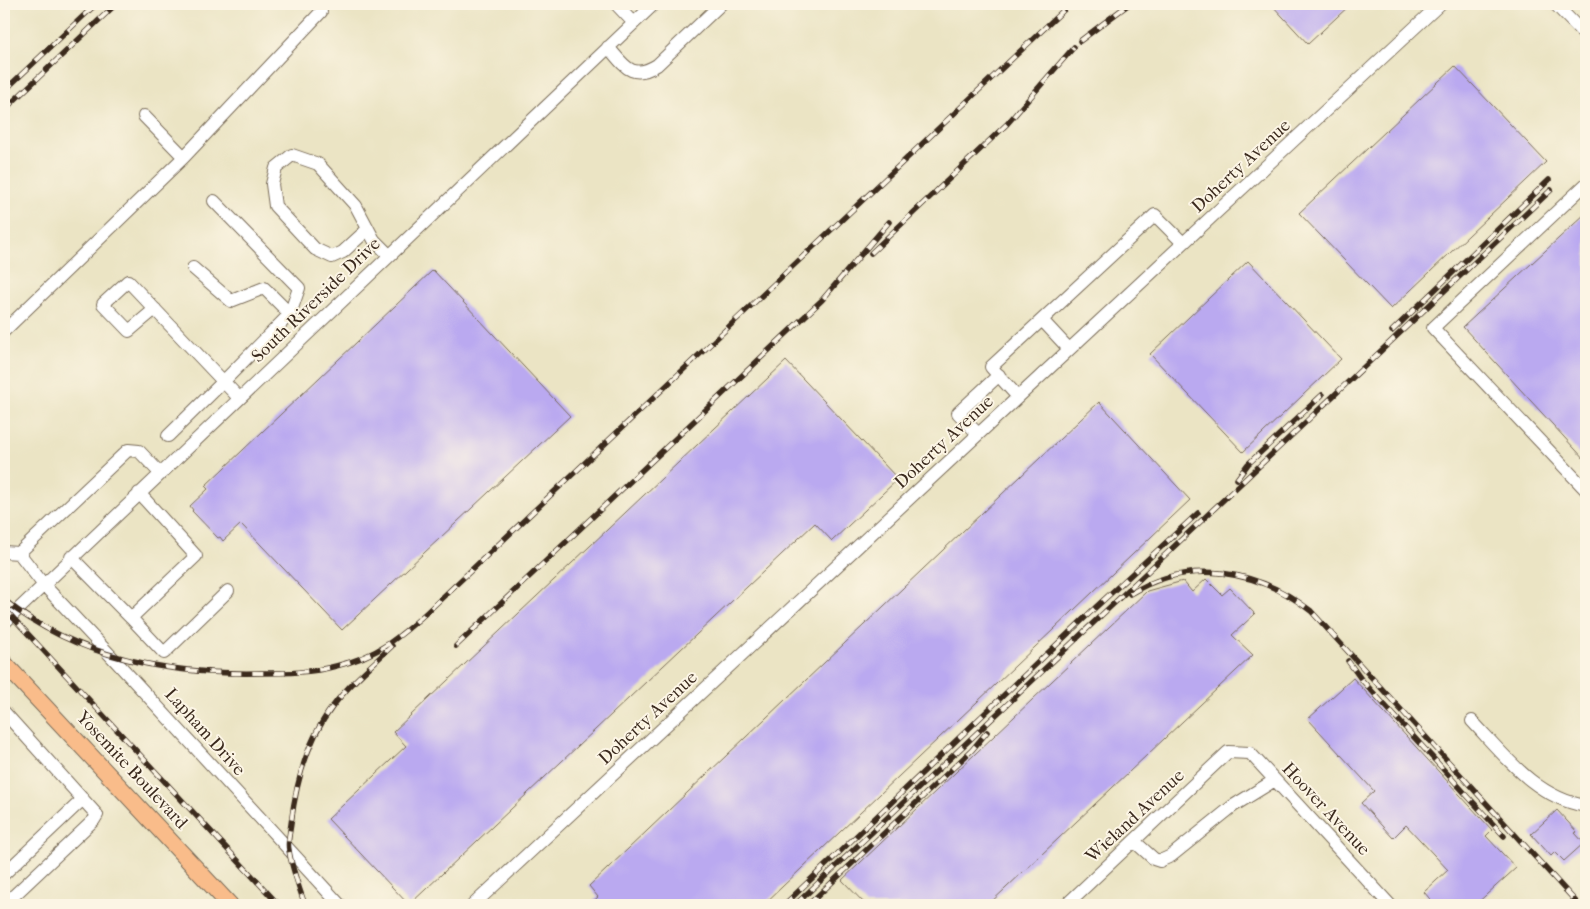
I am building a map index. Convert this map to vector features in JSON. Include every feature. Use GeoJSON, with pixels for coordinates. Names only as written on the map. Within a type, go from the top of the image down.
{"type":"FeatureCollection","features":[{"type":"Feature","properties":{"kind":"main road","name":"Yosemite Boulevard"},"geometry":{"type":"LineString","coordinates":[[4,663],[230,905]]}},
{"type":"Feature","properties":{"kind":"street"},"geometry":{"type":"LineString","coordinates":[[616,4],[634,23]]}},
{"type":"Feature","properties":{"kind":"street","name":"South Riverside Drive"},"geometry":{"type":"LineString","coordinates":[[4,623],[71,557],[654,4]]}},
{"type":"Feature","properties":{"kind":"street"},"geometry":{"type":"LineString","coordinates":[[608,47],[628,70],[639,73],[649,70],[657,65],[721,4]]}},
{"type":"Feature","properties":{"kind":"street","name":"Doherty Avenue"},"geometry":{"type":"LineString","coordinates":[[472,905],[1440,4]]}},
{"type":"Feature","properties":{"kind":"street"},"geometry":{"type":"LineString","coordinates":[[1554,4],[1586,36]]}},
{"type":"Feature","properties":{"kind":"street"},"geometry":{"type":"LineString","coordinates":[[4,331],[184,157],[321,12]]}},
{"type":"Feature","properties":{"kind":"street"},"geometry":{"type":"LineString","coordinates":[[144,116],[184,157]]}},
{"type":"Feature","properties":{"kind":"street"},"geometry":{"type":"LineString","coordinates":[[368,229],[343,252],[332,257],[316,249],[275,206],[272,184],[276,168],[292,154],[318,164],[356,206],[374,240],[389,256]]}},
{"type":"Feature","properties":{"kind":"street"},"geometry":{"type":"LineString","coordinates":[[1586,184],[1432,328],[1586,490]]}},
{"type":"Feature","properties":{"kind":"street"},"geometry":{"type":"LineString","coordinates":[[168,436],[290,314],[298,288],[214,201]]}},
{"type":"Feature","properties":{"kind":"street"},"geometry":{"type":"LineString","coordinates":[[1018,397],[991,367],[1155,215],[1183,243]]}},
{"type":"Feature","properties":{"kind":"street"},"geometry":{"type":"LineString","coordinates":[[193,268],[231,301],[264,288],[290,314]]}},
{"type":"Feature","properties":{"kind":"street"},"geometry":{"type":"LineString","coordinates":[[155,309],[239,398]]}},
{"type":"Feature","properties":{"kind":"street"},"geometry":{"type":"LineString","coordinates":[[1042,320],[1069,349]]}},
{"type":"Feature","properties":{"kind":"street"},"geometry":{"type":"LineString","coordinates":[[978,434],[958,413],[999,375]]}},
{"type":"Feature","properties":{"kind":"street"},"geometry":{"type":"LineString","coordinates":[[4,552],[19,553],[128,450],[139,450],[160,473]]}},
{"type":"Feature","properties":{"kind":"street"},"geometry":{"type":"LineString","coordinates":[[131,618],[196,556],[139,493]]}},
{"type":"Feature","properties":{"kind":"street","name":"Lapham Drive"},"geometry":{"type":"LineString","coordinates":[[19,553],[43,584],[340,905]]}},
{"type":"Feature","properties":{"kind":"street"},"geometry":{"type":"LineString","coordinates":[[71,557],[164,653],[228,591]]}},
{"type":"Feature","properties":{"kind":"street"},"geometry":{"type":"LineString","coordinates":[[4,712],[97,814],[94,820],[4,905]]}},
{"type":"Feature","properties":{"kind":"street"},"geometry":{"type":"LineString","coordinates":[[1472,721],[1521,774],[1550,795],[1574,804],[1586,806]]}},
{"type":"Feature","properties":{"kind":"street","name":"Hoover Avenue"},"geometry":{"type":"LineString","coordinates":[[1228,752],[1250,753],[1390,905]]}},
{"type":"Feature","properties":{"kind":"street","name":"Wieland Avenue"},"geometry":{"type":"LineString","coordinates":[[1066,905],[1228,752]]}},
{"type":"Feature","properties":{"kind":"street"},"geometry":{"type":"LineString","coordinates":[[1134,841],[1154,859],[1160,861],[1171,856],[1233,806],[1275,780]]}},
{"type":"Feature","properties":{"kind":"street"},"geometry":{"type":"LineString","coordinates":[[4,874],[83,799]]}},
{"type":"Feature","properties":{"kind":"building"},"geometry":{"type":"Polygon","coordinates":[[[1271,4],[1351,4],[1308,44],[1271,4]]]}},
{"type":"Feature","properties":{"kind":"building"},"geometry":{"type":"Polygon","coordinates":[[[1455,66],[1546,162],[1391,309],[1299,213],[1455,66]]]}},
{"type":"Feature","properties":{"kind":"building"},"geometry":{"type":"Polygon","coordinates":[[[1586,213],[1586,461],[1463,327],[1586,213]]]}},
{"type":"Feature","properties":{"kind":"building"},"geometry":{"type":"Polygon","coordinates":[[[1248,261],[1341,359],[1243,452],[1150,354],[1248,261]]]}},
{"type":"Feature","properties":{"kind":"building"},"geometry":{"type":"Polygon","coordinates":[[[433,270],[570,416],[342,630],[241,524],[223,541],[192,511],[190,506],[208,489],[205,486],[433,270]]]}},
{"type":"Feature","properties":{"kind":"building"},"geometry":{"type":"Polygon","coordinates":[[[786,361],[898,479],[832,541],[815,523],[409,905],[328,819],[406,746],[393,732],[786,361]]]}},
{"type":"Feature","properties":{"kind":"building"},"geometry":{"type":"Polygon","coordinates":[[[1099,402],[1190,500],[763,905],[589,905],[598,897],[589,886],[1099,402]]]}},
{"type":"Feature","properties":{"kind":"building"},"geometry":{"type":"Polygon","coordinates":[[[1206,579],[1222,595],[1230,588],[1255,614],[1232,635],[1253,655],[988,905],[866,905],[842,880],[1147,591],[1183,581],[1192,592],[1206,579]]]}},
{"type":"Feature","properties":{"kind":"building"},"geometry":{"type":"Polygon","coordinates":[[[1353,678],[1492,830],[1486,836],[1516,868],[1475,905],[1435,905],[1424,892],[1448,870],[1406,825],[1393,838],[1361,803],[1374,791],[1308,719],[1353,678]]]}},
{"type":"Feature","properties":{"kind":"building"},"geometry":{"type":"Polygon","coordinates":[[[1557,810],[1577,832],[1575,833],[1584,843],[1564,861],[1555,852],[1551,856],[1531,834],[1557,810]]]}},
{"type":"Feature","properties":{"kind":"railway"},"geometry":{"type":"LineString","coordinates":[[4,91],[96,4]]}},
{"type":"Feature","properties":{"kind":"railway"},"geometry":{"type":"LineString","coordinates":[[4,110],[116,4]]}},
{"type":"Feature","properties":{"kind":"railway"},"geometry":{"type":"LineString","coordinates":[[4,600],[32,620],[62,636],[93,649],[126,659],[193,671],[226,673],[308,671],[349,662],[382,648],[426,613],[1070,4]]}},
{"type":"Feature","properties":{"kind":"railway"},"geometry":{"type":"LineString","coordinates":[[1080,41],[1129,4]]}},
{"type":"Feature","properties":{"kind":"railway"},"geometry":{"type":"LineString","coordinates":[[871,253],[1007,124],[1074,47]]}},
{"type":"Feature","properties":{"kind":"railway"},"geometry":{"type":"LineString","coordinates":[[1392,331],[1549,180]]}},
{"type":"Feature","properties":{"kind":"railway"},"geometry":{"type":"LineString","coordinates":[[795,905],[1551,190]]}},
{"type":"Feature","properties":{"kind":"railway"},"geometry":{"type":"LineString","coordinates":[[456,646],[822,300],[889,222]]}},
{"type":"Feature","properties":{"kind":"railway"},"geometry":{"type":"LineString","coordinates":[[1237,479],[1248,464],[1322,395]]}},
{"type":"Feature","properties":{"kind":"railway"},"geometry":{"type":"LineString","coordinates":[[784,905],[1096,607],[1198,513]]}},
{"type":"Feature","properties":{"kind":"railway"},"geometry":{"type":"LineString","coordinates":[[1130,594],[1152,582],[1175,575],[1199,572],[1223,573],[1246,578],[1269,586],[1291,597],[1311,611],[1579,905]]}},
{"type":"Feature","properties":{"kind":"railway"},"geometry":{"type":"LineString","coordinates":[[4,608],[279,905]]}},
{"type":"Feature","properties":{"kind":"railway"},"geometry":{"type":"LineString","coordinates":[[305,905],[288,844],[293,808],[304,762],[316,733],[339,698],[353,682],[392,646]]}},
{"type":"Feature","properties":{"kind":"railway"},"geometry":{"type":"LineString","coordinates":[[1348,661],[1361,679],[1504,836]]}},
{"type":"Feature","properties":{"kind":"railway"},"geometry":{"type":"LineString","coordinates":[[808,905],[972,750],[987,732]]}}]}
